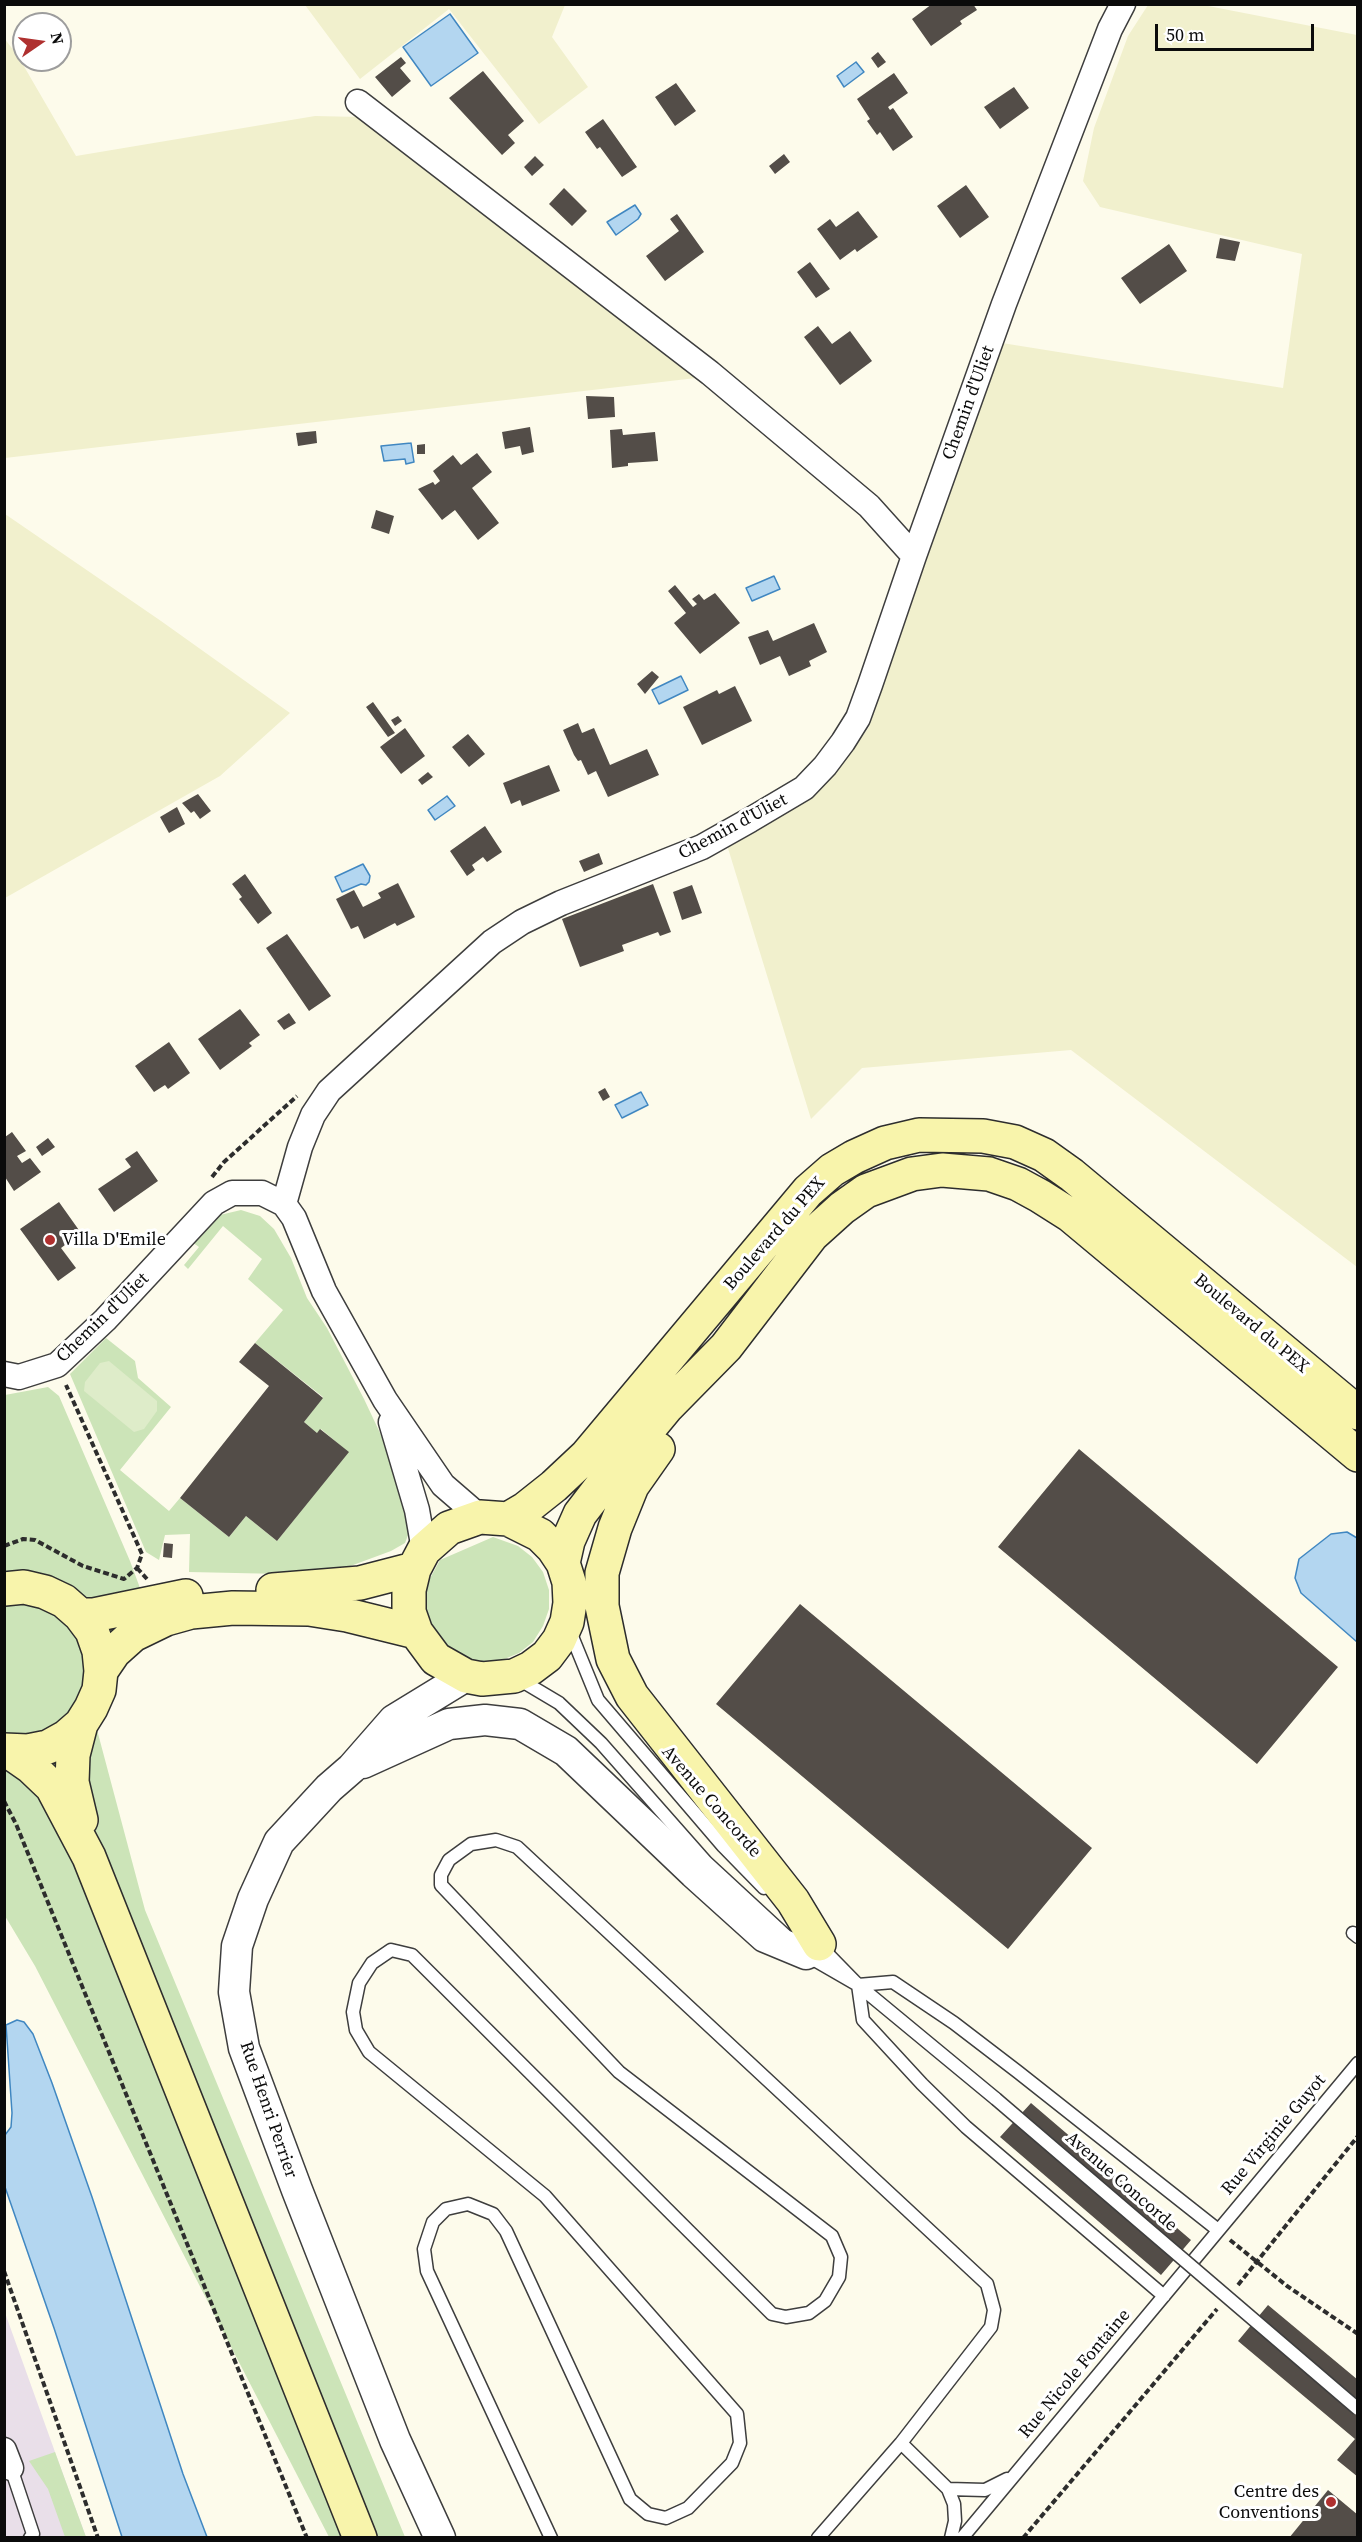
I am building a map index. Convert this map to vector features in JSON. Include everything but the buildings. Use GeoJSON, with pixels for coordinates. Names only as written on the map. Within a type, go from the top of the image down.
{"type":"FeatureCollection","features":[{"type":"Feature","properties":{"kind":"main road","name":"Boulevard du PEX"},"geometry":{"type":"LineString","coordinates":[[494,1518],[547,1492],[586,1456],[808,1191],[832,1170],[854,1157],[885,1143],[919,1135],[983,1136],[1015,1142],[1044,1155],[1072,1175],[1358,1413]]}},
{"type":"Feature","properties":{"kind":"main road","name":"Boulevard du PEX"},"geometry":{"type":"LineString","coordinates":[[563,1563],[568,1540],[580,1514],[666,1408],[726,1347],[812,1235],[842,1208],[866,1191],[912,1174],[942,1170],[989,1174],[1018,1184],[1070,1215],[1358,1455]]}},
{"type":"Feature","properties":{"kind":"main road"},"geometry":{"type":"LineString","coordinates":[[726,1347],[632,1486],[615,1528],[602,1573],[602,1606],[613,1659],[632,1696],[793,1901],[812,1949]]}},
{"type":"Feature","properties":{"kind":"main road"},"geometry":{"type":"LineString","coordinates":[[494,1518],[525,1525],[553,1548],[563,1563],[569,1582],[570,1603],[567,1622],[559,1640],[547,1656],[531,1668],[514,1676],[482,1679],[466,1676],[436,1659],[416,1632],[410,1612],[408,1590],[419,1560],[435,1537],[449,1528],[494,1518]]}},
{"type":"Feature","properties":{"kind":"main road"},"geometry":{"type":"LineString","coordinates":[[80,1615],[94,1616],[194,1594],[360,1583],[419,1560]]}},
{"type":"Feature","properties":{"kind":"main road"},"geometry":{"type":"LineString","coordinates":[[6,1751],[28,1751],[48,1747],[66,1737],[81,1724],[92,1708],[99,1690],[101,1671],[95,1641],[80,1615],[64,1601],[45,1592],[11,1584]]}},
{"type":"Feature","properties":{"kind":"main road"},"geometry":{"type":"LineString","coordinates":[[101,1671],[114,1652],[133,1635],[166,1619],[191,1612],[233,1608],[309,1609],[347,1615],[416,1632]]}},
{"type":"Feature","properties":{"kind":"main road"},"geometry":{"type":"LineString","coordinates":[[81,1724],[73,1755],[72,1782],[89,1857]]}},
{"type":"Feature","properties":{"kind":"main road"},"geometry":{"type":"LineString","coordinates":[[6,1751],[31,1767],[52,1787],[89,1857],[360,2538]]}},
{"type":"Feature","properties":{"kind":"street","name":"Chemin d'Uliet"},"geometry":{"type":"LineString","coordinates":[[4,1374],[19,1377],[57,1365],[105,1320],[214,1203],[232,1193],[262,1193],[284,1204],[300,1147],[313,1116],[329,1091],[492,942],[522,922],[561,903],[702,847],[804,788],[825,766],[858,718],[1008,293],[1110,29],[1123,4]]}},
{"type":"Feature","properties":{"kind":"street"},"geometry":{"type":"LineString","coordinates":[[358,102],[710,373],[869,506],[914,556]]}},
{"type":"Feature","properties":{"kind":"street"},"geometry":{"type":"LineString","coordinates":[[284,1204],[294,1218],[324,1292],[385,1400],[443,1485],[494,1518]]}},
{"type":"Feature","properties":{"kind":"street"},"geometry":{"type":"LineString","coordinates":[[385,1400],[417,1510],[419,1560]]}},
{"type":"Feature","properties":{"kind":"street","name":"Rue Henri Perrier"},"geometry":{"type":"LineString","coordinates":[[440,2538],[395,2440],[297,2190],[244,2048],[234,1992],[237,1946],[253,1899],[279,1842],[329,1788],[352,1768],[394,1720],[466,1676]]}},
{"type":"Feature","properties":{"kind":"street"},"geometry":{"type":"LineString","coordinates":[[352,1768],[449,1724],[485,1720],[520,1724],[566,1751],[765,1937],[812,1949]]}},
{"type":"Feature","properties":{"kind":"lane","name":"Avenue Concorde"},"geometry":{"type":"LineString","coordinates":[[567,1622],[598,1701],[723,1846],[775,1899],[812,1949]]}},
{"type":"Feature","properties":{"kind":"lane","name":"Avenue Concorde"},"geometry":{"type":"LineString","coordinates":[[514,1676],[530,1688],[559,1703],[584,1727],[639,1783],[706,1862],[996,2099],[1358,2409]]}},
{"type":"Feature","properties":{"kind":"lane"},"geometry":{"type":"LineString","coordinates":[[551,2538],[427,2271],[424,2249],[434,2222],[446,2209],[468,2204],[493,2214],[506,2231],[630,2499],[648,2514],[666,2518],[688,2508],[732,2463],[740,2444],[738,2414],[545,2196],[369,2052],[356,2030],[353,2012],[359,1983],[372,1962],[392,1950],[412,1955],[772,2314],[786,2317],[808,2313],[825,2301],[839,2277],[842,2257],[832,2235],[619,2073],[441,1885],[441,1875],[449,1860],[471,1844],[496,1840],[517,1847],[987,2284],[994,2310],[991,2327],[901,2443],[818,2538]]}},
{"type":"Feature","properties":{"kind":"lane","name":"Avenue Concorde"},"geometry":{"type":"LineString","coordinates":[[858,1985],[893,1982],[954,2023],[1218,2230]]}},
{"type":"Feature","properties":{"kind":"lane"},"geometry":{"type":"LineString","coordinates":[[858,1985],[863,2020],[922,2084],[966,2127],[1164,2296]]}},
{"type":"Feature","properties":{"kind":"lane","name":"Rue Virginie Guyot"},"geometry":{"type":"LineString","coordinates":[[1164,2296],[1358,2063]]}},
{"type":"Feature","properties":{"kind":"lane","name":"Rue Nicole Fontaine"},"geometry":{"type":"LineString","coordinates":[[962,2538],[1164,2296]]}},
{"type":"Feature","properties":{"kind":"lane"},"geometry":{"type":"LineString","coordinates":[[901,2443],[948,2489],[954,2504],[955,2522],[951,2538]]}},
{"type":"Feature","properties":{"kind":"lane"},"geometry":{"type":"LineString","coordinates":[[8,2459],[32,2536]]}},
{"type":"Feature","properties":{"kind":"lane","name":"Rue Nicole Fontaine"},"geometry":{"type":"LineString","coordinates":[[948,2489],[985,2490],[1014,2475]]}},
{"type":"Feature","properties":{"kind":"path"},"geometry":{"type":"LineString","coordinates":[[4,1546],[23,1539],[35,1540],[83,1566],[124,1579],[137,1568],[142,1554],[57,1365]]}},
{"type":"Feature","properties":{"kind":"path"},"geometry":{"type":"LineString","coordinates":[[4,1801],[307,2538]]}},
{"type":"Feature","properties":{"kind":"path"},"geometry":{"type":"LineString","coordinates":[[1234,2289],[1358,2136]]}},
{"type":"Feature","properties":{"kind":"path"},"geometry":{"type":"LineString","coordinates":[[1218,2230],[1287,2286],[1358,2334]]}},
{"type":"Feature","properties":{"kind":"path"},"geometry":{"type":"LineString","coordinates":[[4,2271],[98,2538]]}},
{"type":"Feature","properties":{"kind":"path"},"geometry":{"type":"LineString","coordinates":[[1023,2538],[1219,2307]]}},
{"type":"Feature","properties":{"kind":"shaded area"},"geometry":{"type":"Polygon","coordinates":[[[4,2310],[55,2452],[86,2537],[5,2537],[4,2310]]]}},
{"type":"Feature","properties":{"kind":"green space"},"geometry":{"type":"Polygon","coordinates":[[[305,5],[565,5],[552,37],[588,87],[539,124],[449,9],[360,79],[305,5]]]}},
{"type":"Feature","properties":{"kind":"green space"},"geometry":{"type":"Polygon","coordinates":[[[1148,5],[1203,5],[1357,35],[1357,1267],[1071,1050],[862,1068],[811,1119],[727,845],[809,797],[842,765],[869,727],[924,552],[1002,343],[1283,388],[1302,254],[1100,207],[1083,181],[1094,128],[1128,36],[1148,5]]]}},
{"type":"Feature","properties":{"kind":"green space"},"geometry":{"type":"Polygon","coordinates":[[[4,38],[12,48],[12,72],[27,72],[76,156],[315,116],[360,117],[696,378],[5,458],[4,38]]]}},
{"type":"Feature","properties":{"kind":"green space"},"geometry":{"type":"Polygon","coordinates":[[[5,514],[290,713],[220,776],[5,898],[5,514]]]}},
{"type":"Feature","properties":{"kind":"green space"},"geometry":{"type":"Polygon","coordinates":[[[241,1210],[260,1216],[274,1229],[291,1258],[307,1298],[327,1328],[389,1452],[410,1530],[405,1543],[391,1551],[345,1568],[282,1574],[189,1572],[190,1534],[165,1535],[159,1560],[146,1552],[70,1374],[106,1338],[135,1361],[138,1378],[171,1407],[120,1470],[169,1511],[180,1498],[229,1537],[246,1516],[277,1541],[348,1452],[321,1429],[317,1433],[304,1422],[323,1397],[255,1343],[283,1310],[248,1279],[262,1259],[223,1226],[188,1269],[184,1265],[199,1247],[192,1242],[220,1215],[241,1210]]]}},
{"type":"Feature","properties":{"kind":"green space"},"geometry":{"type":"Polygon","coordinates":[[[109,1361],[157,1401],[157,1411],[144,1429],[134,1432],[84,1391],[85,1382],[100,1363],[109,1361]]]}},
{"type":"Feature","properties":{"kind":"green space"},"geometry":{"type":"Polygon","coordinates":[[[48,1387],[59,1396],[130,1561],[157,1634],[129,1655],[96,1726],[145,1910],[405,2537],[329,2537],[35,1966],[5,1916],[5,1395],[48,1387]]]}},
{"type":"Feature","properties":{"kind":"green space"},"geometry":{"type":"Polygon","coordinates":[[[493,1537],[518,1546],[532,1557],[543,1572],[549,1590],[549,1609],[543,1626],[533,1642],[519,1653],[502,1660],[483,1662],[465,1658],[449,1648],[437,1635],[428,1618],[426,1600],[428,1582],[440,1560],[493,1537]]]}},
{"type":"Feature","properties":{"kind":"green space"},"geometry":{"type":"Polygon","coordinates":[[[55,2452],[86,2537],[65,2537],[48,2489],[29,2461],[55,2452]]]}},
{"type":"Feature","properties":{"kind":"water"},"geometry":{"type":"Polygon","coordinates":[[[450,14],[478,53],[431,86],[403,47],[450,14]]]}},
{"type":"Feature","properties":{"kind":"water"},"geometry":{"type":"Polygon","coordinates":[[[856,62],[864,72],[844,87],[837,76],[856,62]]]}},
{"type":"Feature","properties":{"kind":"water"},"geometry":{"type":"Polygon","coordinates":[[[635,205],[641,214],[638,219],[616,235],[607,222],[635,205]]]}},
{"type":"Feature","properties":{"kind":"water"},"geometry":{"type":"Polygon","coordinates":[[[411,443],[414,462],[406,464],[405,459],[384,461],[381,446],[411,443]]]}},
{"type":"Feature","properties":{"kind":"water"},"geometry":{"type":"Polygon","coordinates":[[[774,576],[780,589],[752,601],[746,588],[774,576]]]}},
{"type":"Feature","properties":{"kind":"water"},"geometry":{"type":"Polygon","coordinates":[[[681,676],[688,690],[659,704],[652,690],[681,676]]]}},
{"type":"Feature","properties":{"kind":"water"},"geometry":{"type":"Polygon","coordinates":[[[447,796],[455,806],[435,820],[428,810],[447,796]]]}},
{"type":"Feature","properties":{"kind":"water"},"geometry":{"type":"Polygon","coordinates":[[[363,864],[370,876],[369,882],[342,892],[335,877],[363,864]]]}},
{"type":"Feature","properties":{"kind":"water"},"geometry":{"type":"Polygon","coordinates":[[[641,1092],[648,1105],[622,1118],[615,1105],[641,1092]]]}},
{"type":"Feature","properties":{"kind":"water"},"geometry":{"type":"Polygon","coordinates":[[[1347,1532],[1357,1538],[1357,1642],[1301,1593],[1295,1578],[1299,1559],[1331,1534],[1347,1532]]]}},
{"type":"Feature","properties":{"kind":"water"},"geometry":{"type":"Polygon","coordinates":[[[17,2020],[24,2022],[33,2034],[52,2083],[183,2474],[207,2537],[122,2537],[5,2187],[5,2135],[11,2127],[12,2113],[6,2025],[17,2020]]]}},
{"type":"Feature","properties":{"kind":"place","name":"Villa D'Emile"},"geometry":{"type":"Point","coordinates":[50,1240]}},
{"type":"Feature","properties":{"kind":"place","name":"Centre des Conventions"},"geometry":{"type":"Point","coordinates":[1331,2502]}}]}
